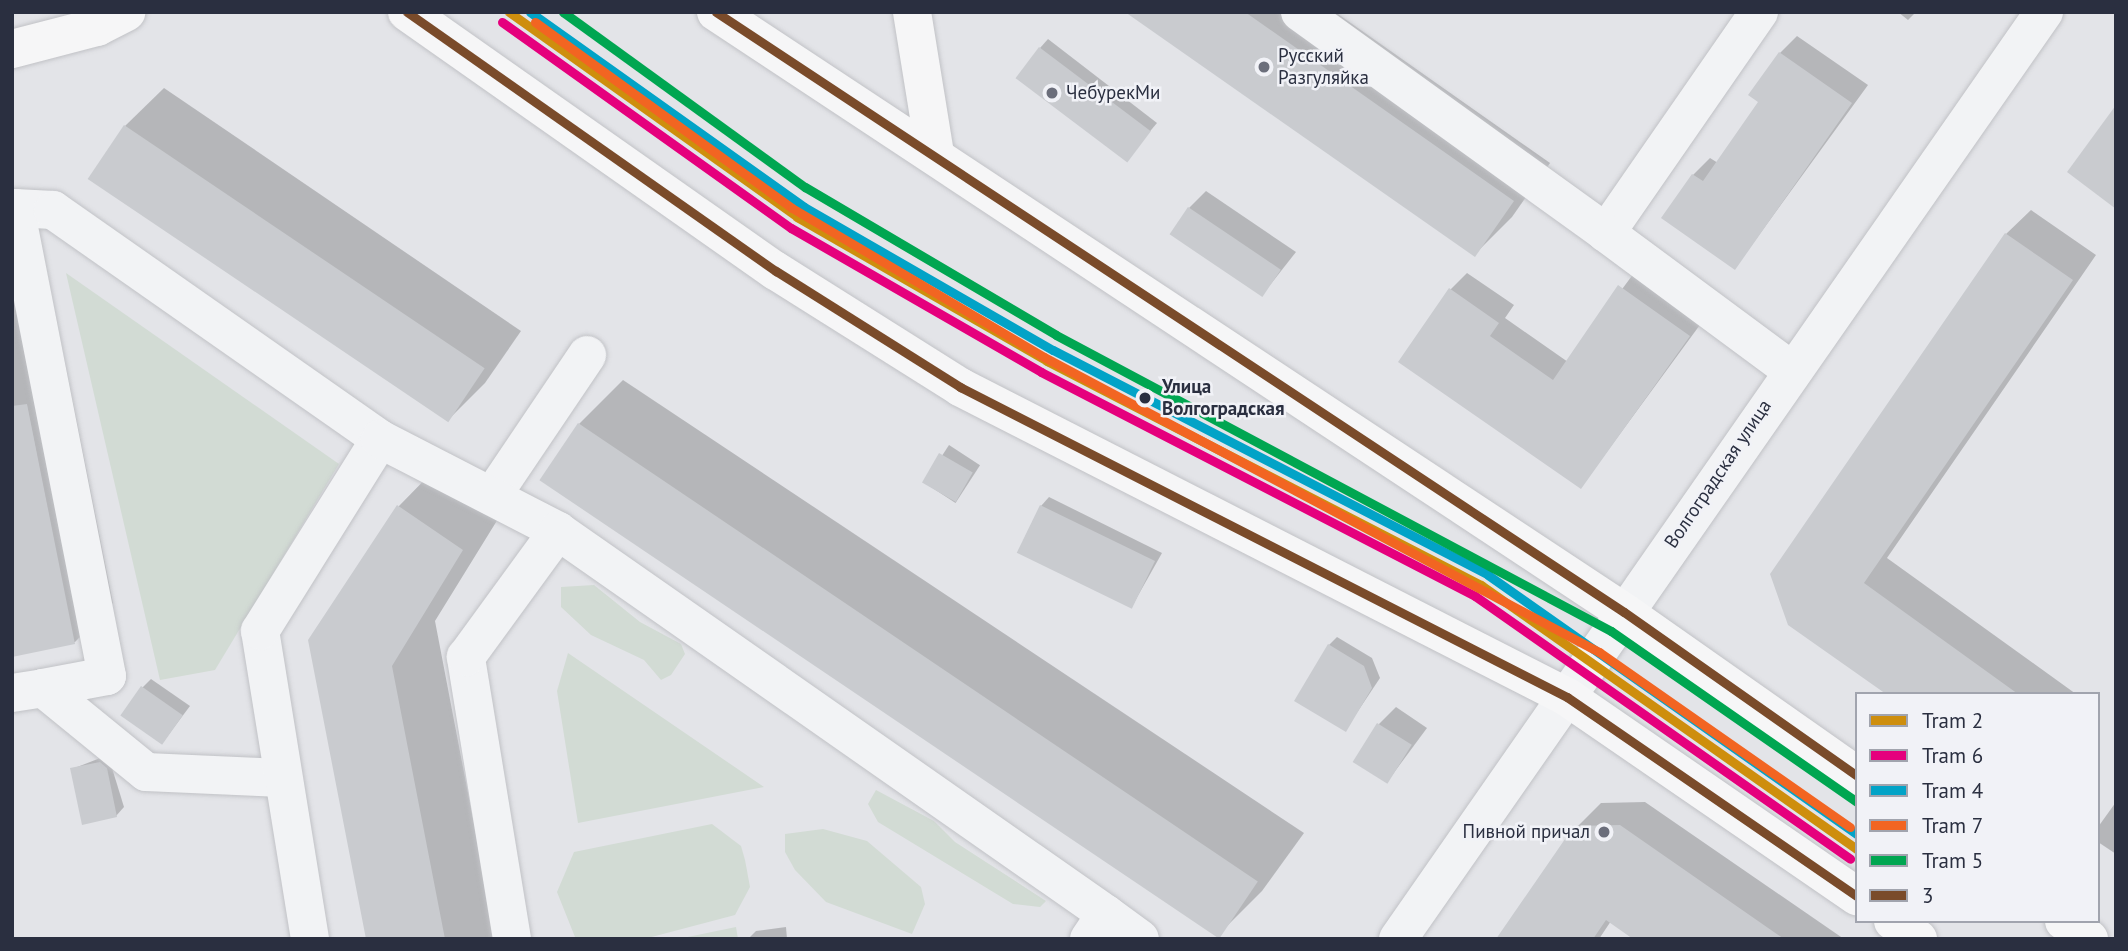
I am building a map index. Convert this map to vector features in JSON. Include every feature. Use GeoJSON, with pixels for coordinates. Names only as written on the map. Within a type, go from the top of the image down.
{"type":"FeatureCollection","features":[{"type":"Feature","properties":{"kind":"main road"},"geometry":{"type":"LineString","coordinates":[[12,49],[97,27],[126,12]]}},
{"type":"Feature","properties":{"kind":"main road"},"geometry":{"type":"LineString","coordinates":[[407,12],[776,271],[960,387],[1567,696],[1855,895]]}},
{"type":"Feature","properties":{"kind":"main road"},"geometry":{"type":"LineString","coordinates":[[716,12],[935,154],[1623,612],[1855,775]]}},
{"type":"Feature","properties":{"kind":"main road"},"geometry":{"type":"LineString","coordinates":[[912,12],[935,154]]}},
{"type":"Feature","properties":{"kind":"main road"},"geometry":{"type":"LineString","coordinates":[[1896,923],[1918,939]]}},
{"type":"Feature","properties":{"kind":"main road"},"geometry":{"type":"LineString","coordinates":[[2067,923],[2089,939]]}},
{"type":"Feature","properties":{"kind":"street"},"geometry":{"type":"LineString","coordinates":[[1300,12],[1790,369]]}},
{"type":"Feature","properties":{"kind":"street"},"geometry":{"type":"LineString","coordinates":[[1606,233],[1759,12]]}},
{"type":"Feature","properties":{"kind":"street","name":"Волгоградская улица"},"geometry":{"type":"LineString","coordinates":[[1398,939],[1790,369],[2044,12]]}},
{"type":"Feature","properties":{"kind":"street"},"geometry":{"type":"LineString","coordinates":[[28,691],[107,676],[15,208],[53,210],[380,439],[558,531],[1098,926],[1140,939]]}},
{"type":"Feature","properties":{"kind":"street"},"geometry":{"type":"LineString","coordinates":[[492,496],[587,355]]}},
{"type":"Feature","properties":{"kind":"street"},"geometry":{"type":"LineString","coordinates":[[310,939],[260,631],[380,439]]}},
{"type":"Feature","properties":{"kind":"street"},"geometry":{"type":"LineString","coordinates":[[512,939],[466,657],[558,531]]}},
{"type":"Feature","properties":{"kind":"street"},"geometry":{"type":"LineString","coordinates":[[28,691],[146,772],[282,778]]}},
{"type":"Feature","properties":{"kind":"shaded area"},"geometry":{"type":"Polygon","coordinates":[[[66,273],[339,464],[215,670],[160,680],[66,273]]]}},
{"type":"Feature","properties":{"kind":"shaded area"},"geometry":{"type":"Polygon","coordinates":[[[594,585],[640,622],[681,644],[685,654],[671,675],[661,680],[644,660],[591,635],[561,607],[561,587],[594,585]]]}},
{"type":"Feature","properties":{"kind":"shaded area"},"geometry":{"type":"Polygon","coordinates":[[[568,653],[764,787],[578,823],[557,691],[568,653]]]}},
{"type":"Feature","properties":{"kind":"shaded area"},"geometry":{"type":"Polygon","coordinates":[[[876,790],[934,821],[955,842],[1046,901],[1040,907],[1013,904],[878,822],[868,804],[876,790]]]}},
{"type":"Feature","properties":{"kind":"shaded area"},"geometry":{"type":"Polygon","coordinates":[[[712,824],[741,846],[745,860],[750,887],[735,915],[644,939],[575,937],[557,892],[574,852],[712,824]]]}},
{"type":"Feature","properties":{"kind":"shaded area"},"geometry":{"type":"Polygon","coordinates":[[[823,829],[867,841],[921,887],[925,904],[912,934],[826,902],[795,870],[785,852],[785,834],[823,829]]]}},
{"type":"Feature","properties":{"kind":"shaded area"},"geometry":{"type":"Polygon","coordinates":[[[736,927],[738,939],[678,939],[736,927]]]}},
{"type":"Feature","properties":{"kind":"building"},"geometry":{"type":"Polygon","coordinates":[[[1125,12],[1245,12],[1514,201],[1475,257],[1125,12]]]}},
{"type":"Feature","properties":{"kind":"building"},"geometry":{"type":"Polygon","coordinates":[[[1039,47],[1151,131],[1127,162],[1016,78],[1039,47]]]}},
{"type":"Feature","properties":{"kind":"building"},"geometry":{"type":"Polygon","coordinates":[[[1779,52],[1852,103],[1735,270],[1661,218],[1692,174],[1703,181],[1758,102],[1748,95],[1779,52]]]}},
{"type":"Feature","properties":{"kind":"building"},"geometry":{"type":"Polygon","coordinates":[[[2116,105],[2116,209],[2067,172],[2116,105]]]}},
{"type":"Feature","properties":{"kind":"building"},"geometry":{"type":"Polygon","coordinates":[[[124,125],[485,368],[448,422],[88,179],[124,125]]]}},
{"type":"Feature","properties":{"kind":"building"},"geometry":{"type":"Polygon","coordinates":[[[1188,207],[1281,270],[1262,297],[1170,234],[1188,207]]]}},
{"type":"Feature","properties":{"kind":"building"},"geometry":{"type":"Polygon","coordinates":[[[2005,233],[2073,280],[1864,583],[2015,692],[1883,692],[1788,625],[1770,574],[2005,233]]]}},
{"type":"Feature","properties":{"kind":"building"},"geometry":{"type":"Polygon","coordinates":[[[1618,285],[1690,336],[1581,489],[1398,362],[1449,288],[1499,323],[1490,336],[1553,380],[1618,285]]]}},
{"type":"Feature","properties":{"kind":"building"},"geometry":{"type":"Polygon","coordinates":[[[27,404],[75,644],[12,657],[12,406],[27,404]]]}},
{"type":"Feature","properties":{"kind":"building"},"geometry":{"type":"Polygon","coordinates":[[[578,423],[1258,882],[1219,939],[539,480],[578,423]]]}},
{"type":"Feature","properties":{"kind":"building"},"geometry":{"type":"Polygon","coordinates":[[[939,453],[973,472],[956,502],[922,482],[939,453]]]}},
{"type":"Feature","properties":{"kind":"building"},"geometry":{"type":"Polygon","coordinates":[[[397,505],[463,550],[392,666],[445,939],[366,939],[308,640],[397,505]]]}},
{"type":"Feature","properties":{"kind":"building"},"geometry":{"type":"Polygon","coordinates":[[[1040,505],[1155,561],[1132,609],[1017,553],[1040,505]]]}},
{"type":"Feature","properties":{"kind":"building"},"geometry":{"type":"Polygon","coordinates":[[[1328,644],[1364,666],[1372,688],[1346,732],[1294,701],[1328,644]]]}},
{"type":"Feature","properties":{"kind":"building"},"geometry":{"type":"Polygon","coordinates":[[[141,686],[183,715],[162,745],[120,715],[141,686]]]}},
{"type":"Feature","properties":{"kind":"building"},"geometry":{"type":"Polygon","coordinates":[[[1377,723],[1412,745],[1387,784],[1353,762],[1377,723]]]}},
{"type":"Feature","properties":{"kind":"building"},"geometry":{"type":"Polygon","coordinates":[[[100,762],[107,768],[117,817],[82,825],[70,768],[100,762]]]}},
{"type":"Feature","properties":{"kind":"building"},"geometry":{"type":"Polygon","coordinates":[[[1620,825],[1784,939],[1633,939],[1606,920],[1593,939],[1496,939],[1574,826],[1620,825]]]}},
{"type":"Feature","properties":{"kind":"tram line","name":"2"},"geometry":{"type":"LineString","coordinates":[[509,12],[797,217],[1047,361],[1481,585],[1855,848]]}},
{"type":"Feature","properties":{"kind":"tram line","name":"4"},"geometry":{"type":"LineString","coordinates":[[530,12],[804,207],[1053,350],[1488,575],[1855,833]]}},
{"type":"Feature","properties":{"kind":"tram line","name":"5"},"geometry":{"type":"LineString","coordinates":[[563,12],[805,187],[1056,335],[1611,631],[1855,801]]}},
{"type":"Feature","properties":{"kind":"tram line","name":"6"},"geometry":{"type":"LineString","coordinates":[[502,22],[791,228],[1041,372],[1475,596],[1850,859]]}},
{"type":"Feature","properties":{"kind":"tram line","name":"7"},"geometry":{"type":"LineString","coordinates":[[535,22],[792,208],[1044,357],[1599,652],[1850,827]]}},
{"type":"Feature","properties":{"kind":"transit line","name":"3"},"geometry":{"type":"LineString","coordinates":[[407,12],[776,271],[960,387],[1567,697],[1855,895]]}},
{"type":"Feature","properties":{"kind":"transit line","name":"3"},"geometry":{"type":"LineString","coordinates":[[716,12],[1624,612],[1855,775]]}},
{"type":"Feature","properties":{"kind":"place","name":"Русский Разгуляйка"},"geometry":{"type":"Point","coordinates":[1264,67]}},
{"type":"Feature","properties":{"kind":"place","name":"ЧебурекМи"},"geometry":{"type":"Point","coordinates":[1052,93]}},
{"type":"Feature","properties":{"kind":"place","name":"Улица Волгоградская"},"geometry":{"type":"Point","coordinates":[1145,398]}},
{"type":"Feature","properties":{"kind":"place","name":"Пивной причал"},"geometry":{"type":"Point","coordinates":[1604,832]}}]}
